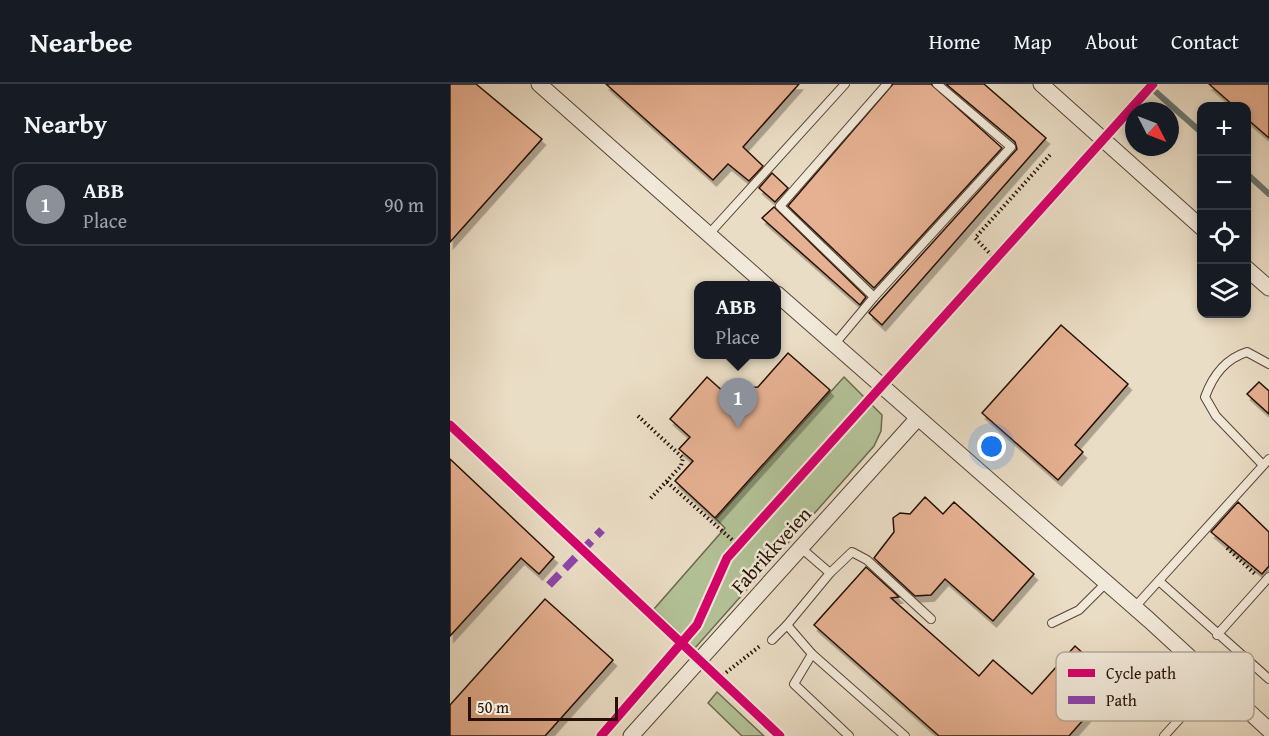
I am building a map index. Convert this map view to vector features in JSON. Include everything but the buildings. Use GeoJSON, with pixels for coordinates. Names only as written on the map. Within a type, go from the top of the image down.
{"type":"FeatureCollection","features":[{"type":"Feature","properties":{"kind":"street"},"geometry":{"type":"LineString","coordinates":[[539,84],[762,281]]}},
{"type":"Feature","properties":{"kind":"street"},"geometry":{"type":"LineString","coordinates":[[1041,84],[1197,224]]}},
{"type":"Feature","properties":{"kind":"street"},"geometry":{"type":"LineString","coordinates":[[1251,272],[1269,288]]}},
{"type":"Feature","properties":{"kind":"street"},"geometry":{"type":"LineString","coordinates":[[781,298],[833,346],[1184,652]]}},
{"type":"Feature","properties":{"kind":"street","name":"Fabrikkveien"},"geometry":{"type":"LineString","coordinates":[[631,736],[917,419]]}},
{"type":"Feature","properties":{"kind":"street"},"geometry":{"type":"LineString","coordinates":[[1254,716],[1269,730]]}},
{"type":"Feature","properties":{"kind":"lane"},"geometry":{"type":"LineString","coordinates":[[709,234],[845,84]]}},
{"type":"Feature","properties":{"kind":"lane"},"geometry":{"type":"LineString","coordinates":[[874,297],[780,206],[887,84]]}},
{"type":"Feature","properties":{"kind":"lane"},"geometry":{"type":"LineString","coordinates":[[833,346],[874,297],[1011,147],[937,84]]}},
{"type":"Feature","properties":{"kind":"lane"},"geometry":{"type":"LineString","coordinates":[[1134,608],[1266,462],[1216,416],[1205,397],[1212,379],[1232,357],[1247,352],[1267,362]]}},
{"type":"Feature","properties":{"kind":"lane"},"geometry":{"type":"LineString","coordinates":[[801,548],[830,573]]}},
{"type":"Feature","properties":{"kind":"lane"},"geometry":{"type":"LineString","coordinates":[[772,640],[830,573],[852,552],[867,560],[931,619]]}},
{"type":"Feature","properties":{"kind":"lane"},"geometry":{"type":"LineString","coordinates":[[1217,635],[1266,580]]}},
{"type":"Feature","properties":{"kind":"lane"},"geometry":{"type":"LineString","coordinates":[[1159,581],[1237,652]]}},
{"type":"Feature","properties":{"kind":"lane"},"geometry":{"type":"LineString","coordinates":[[1052,623],[1079,610],[1106,583]]}},
{"type":"Feature","properties":{"kind":"lane"},"geometry":{"type":"LineString","coordinates":[[787,625],[813,654],[905,736]]}},
{"type":"Feature","properties":{"kind":"lane"},"geometry":{"type":"LineString","coordinates":[[813,654],[794,684],[849,736]]}},
{"type":"Feature","properties":{"kind":"lane"},"geometry":{"type":"LineString","coordinates":[[1254,666],[1269,679]]}},
{"type":"Feature","properties":{"kind":"lane"},"geometry":{"type":"LineString","coordinates":[[1164,736],[1178,721]]}},
{"type":"Feature","properties":{"kind":"path"},"geometry":{"type":"LineString","coordinates":[[995,259],[975,238],[1050,155]]}},
{"type":"Feature","properties":{"kind":"path"},"geometry":{"type":"LineString","coordinates":[[988,267],[1003,250]]}},
{"type":"Feature","properties":{"kind":"path"},"geometry":{"type":"LineString","coordinates":[[638,416],[683,458],[681,466],[649,500]]}},
{"type":"Feature","properties":{"kind":"path"},"geometry":{"type":"LineString","coordinates":[[667,482],[735,549],[746,537]]}},
{"type":"Feature","properties":{"kind":"path"},"geometry":{"type":"LineString","coordinates":[[1227,548],[1266,580]]}},
{"type":"Feature","properties":{"kind":"path"},"geometry":{"type":"LineString","coordinates":[[719,678],[739,665],[755,649],[772,640]]}},
{"type":"Feature","properties":{"kind":"path"},"geometry":{"type":"LineString","coordinates":[[700,660],[727,686]]}},
{"type":"Feature","properties":{"kind":"green space"},"geometry":{"type":"Polygon","coordinates":[[[844,377],[882,415],[881,431],[874,446],[695,648],[654,609],[725,528],[716,519],[844,377]]]}},
{"type":"Feature","properties":{"kind":"green space"},"geometry":{"type":"Polygon","coordinates":[[[717,692],[764,736],[742,736],[708,703],[717,692]]]}},
{"type":"Feature","properties":{"kind":"waterway"},"geometry":{"type":"LineString","coordinates":[[1147,84],[1197,129]]}},
{"type":"Feature","properties":{"kind":"waterway"},"geometry":{"type":"LineString","coordinates":[[1251,178],[1269,194]]}},
{"type":"Feature","properties":{"kind":"marked path"},"geometry":{"type":"LineString","coordinates":[[549,585],[602,530]]}},
{"type":"Feature","properties":{"kind":"cycle path"},"geometry":{"type":"LineString","coordinates":[[601,736],[697,625],[727,558],[1153,84]]}},
{"type":"Feature","properties":{"kind":"cycle path"},"geometry":{"type":"LineString","coordinates":[[450,425],[780,736]]}},
{"type":"Feature","properties":{"kind":"place","name":"ABB"},"geometry":{"type":"Point","coordinates":[738,428]}}]}
